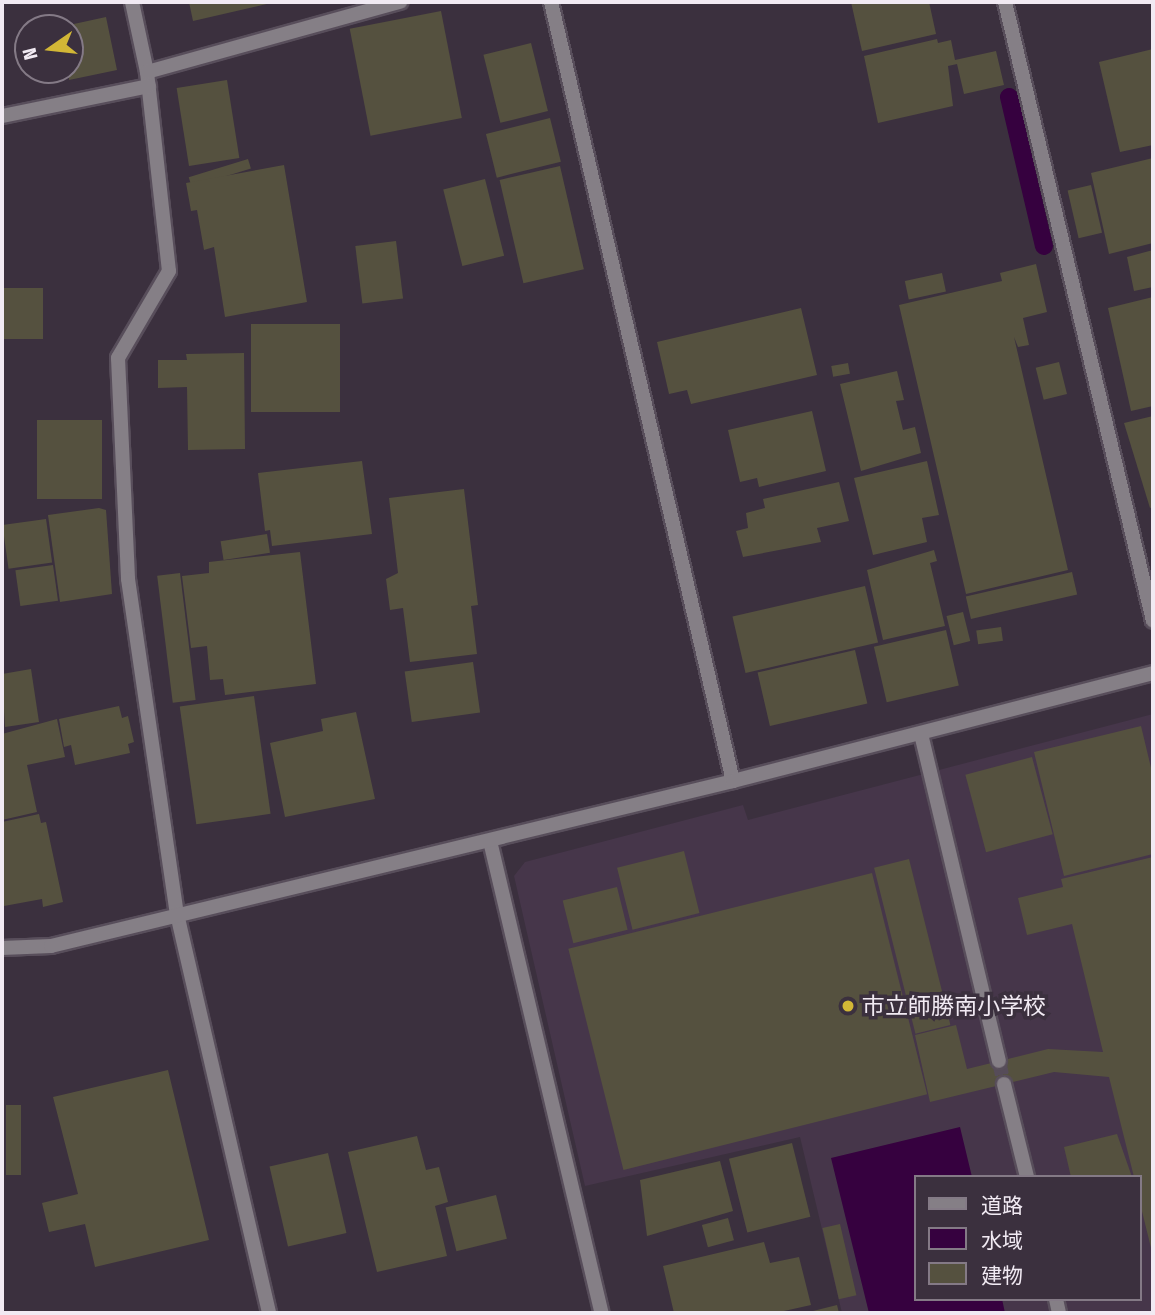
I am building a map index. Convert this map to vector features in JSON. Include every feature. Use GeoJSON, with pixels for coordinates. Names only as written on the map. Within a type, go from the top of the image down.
{"type":"FeatureCollection","features":[{"type":"Feature","properties":{"kind":"street"},"geometry":{"type":"LineString","coordinates":[[132,2],[148,79],[169,271],[118,358],[128,579],[177,914],[269,1313]]}},
{"type":"Feature","properties":{"kind":"street"},"geometry":{"type":"LineString","coordinates":[[2,116],[148,79],[400,2]]}},
{"type":"Feature","properties":{"kind":"street"},"geometry":{"type":"LineString","coordinates":[[551,2],[733,781]]}},
{"type":"Feature","properties":{"kind":"street"},"geometry":{"type":"LineString","coordinates":[[1005,2],[1153,621]]}},
{"type":"Feature","properties":{"kind":"street"},"geometry":{"type":"LineString","coordinates":[[2,948],[51,946],[733,781],[1153,673]]}},
{"type":"Feature","properties":{"kind":"street"},"geometry":{"type":"LineString","coordinates":[[921,734],[999,1061]]}},
{"type":"Feature","properties":{"kind":"street"},"geometry":{"type":"LineString","coordinates":[[490,841],[602,1313]]}},
{"type":"Feature","properties":{"kind":"street"},"geometry":{"type":"LineString","coordinates":[[1004,1084],[1027,1175]]}},
{"type":"Feature","properties":{"kind":"shaded area","name":"市立師勝南小学校"},"geometry":{"type":"Polygon","coordinates":[[[1153,714],[1153,1313],[842,1313],[800,1137],[585,1186],[514,876],[525,862],[743,805],[748,820],[1153,714]]]}},
{"type":"Feature","properties":{"kind":"water"},"geometry":{"type":"Polygon","coordinates":[[[960,1127],[972,1175],[914,1175],[914,1301],[1002,1301],[1005,1313],[869,1313],[831,1158],[960,1127]]]}},
{"type":"Feature","properties":{"kind":"building"},"geometry":{"type":"Polygon","coordinates":[[[189,2],[271,2],[271,3],[193,21],[189,2]]]}},
{"type":"Feature","properties":{"kind":"building"},"geometry":{"type":"Polygon","coordinates":[[[851,2],[929,2],[936,34],[862,51],[851,2]]]}},
{"type":"Feature","properties":{"kind":"building"},"geometry":{"type":"Polygon","coordinates":[[[441,11],[462,118],[371,136],[350,29],[441,11]]]}},
{"type":"Feature","properties":{"kind":"building"},"geometry":{"type":"Polygon","coordinates":[[[106,17],[117,70],[84,77],[84,22],[106,17]]]}},
{"type":"Feature","properties":{"kind":"building"},"geometry":{"type":"Polygon","coordinates":[[[937,39],[938,43],[951,40],[955,60],[996,51],[1004,85],[964,94],[957,64],[948,66],[953,106],[878,123],[864,56],[937,39]]]}},
{"type":"Feature","properties":{"kind":"building"},"geometry":{"type":"Polygon","coordinates":[[[531,43],[548,111],[500,123],[483,55],[531,43]]]}},
{"type":"Feature","properties":{"kind":"building"},"geometry":{"type":"Polygon","coordinates":[[[1153,49],[1153,145],[1120,152],[1099,62],[1153,49]]]}},
{"type":"Feature","properties":{"kind":"building"},"geometry":{"type":"Polygon","coordinates":[[[227,80],[239,158],[189,166],[177,88],[227,80]]]}},
{"type":"Feature","properties":{"kind":"building"},"geometry":{"type":"Polygon","coordinates":[[[550,118],[561,162],[497,178],[486,134],[550,118]]]}},
{"type":"Feature","properties":{"kind":"building"},"geometry":{"type":"Polygon","coordinates":[[[1153,158],[1153,243],[1109,254],[1091,173],[1153,158]]]}},
{"type":"Feature","properties":{"kind":"building"},"geometry":{"type":"Polygon","coordinates":[[[248,159],[251,169],[192,187],[189,177],[248,159]]]}},
{"type":"Feature","properties":{"kind":"building"},"geometry":{"type":"Polygon","coordinates":[[[284,165],[307,302],[225,317],[214,247],[204,250],[197,210],[191,211],[186,183],[284,165]]]}},
{"type":"Feature","properties":{"kind":"building"},"geometry":{"type":"Polygon","coordinates":[[[560,166],[584,269],[523,283],[500,180],[560,166]]]}},
{"type":"Feature","properties":{"kind":"building"},"geometry":{"type":"Polygon","coordinates":[[[485,179],[504,256],[462,266],[443,189],[485,179]]]}},
{"type":"Feature","properties":{"kind":"building"},"geometry":{"type":"Polygon","coordinates":[[[1091,185],[1102,233],[1079,238],[1068,190],[1091,185]]]}},
{"type":"Feature","properties":{"kind":"building"},"geometry":{"type":"Polygon","coordinates":[[[396,241],[403,299],[362,304],[355,246],[396,241]]]}},
{"type":"Feature","properties":{"kind":"building"},"geometry":{"type":"Polygon","coordinates":[[[1153,250],[1153,287],[1134,291],[1127,257],[1153,250]]]}},
{"type":"Feature","properties":{"kind":"building"},"geometry":{"type":"Polygon","coordinates":[[[1036,264],[1047,312],[1023,318],[1029,345],[1018,347],[1014,337],[1068,570],[966,594],[899,305],[1002,281],[1000,273],[1036,264]]]}},
{"type":"Feature","properties":{"kind":"building"},"geometry":{"type":"Polygon","coordinates":[[[942,273],[946,292],[909,299],[905,281],[942,273]]]}},
{"type":"Feature","properties":{"kind":"building"},"geometry":{"type":"Polygon","coordinates":[[[2,288],[43,288],[43,339],[2,339],[2,288]]]}},
{"type":"Feature","properties":{"kind":"building"},"geometry":{"type":"Polygon","coordinates":[[[1153,297],[1153,406],[1131,411],[1108,308],[1153,297]]]}},
{"type":"Feature","properties":{"kind":"building"},"geometry":{"type":"Polygon","coordinates":[[[801,308],[817,375],[691,404],[687,390],[669,394],[657,342],[801,308]]]}},
{"type":"Feature","properties":{"kind":"building"},"geometry":{"type":"Polygon","coordinates":[[[251,324],[340,324],[340,412],[251,412],[251,324]]]}},
{"type":"Feature","properties":{"kind":"building"},"geometry":{"type":"Polygon","coordinates":[[[244,353],[245,449],[188,450],[187,387],[158,388],[158,360],[187,360],[186,354],[244,353]]]}},
{"type":"Feature","properties":{"kind":"building"},"geometry":{"type":"Polygon","coordinates":[[[1059,362],[1067,394],[1044,400],[1036,368],[1059,362]]]}},
{"type":"Feature","properties":{"kind":"building"},"geometry":{"type":"Polygon","coordinates":[[[848,363],[850,374],[833,377],[831,366],[848,363]]]}},
{"type":"Feature","properties":{"kind":"building"},"geometry":{"type":"Polygon","coordinates":[[[897,371],[904,400],[896,401],[903,430],[915,427],[921,453],[861,471],[840,384],[897,371]]]}},
{"type":"Feature","properties":{"kind":"building"},"geometry":{"type":"Polygon","coordinates":[[[812,411],[826,471],[759,487],[757,478],[740,482],[728,430],[812,411]]]}},
{"type":"Feature","properties":{"kind":"building"},"geometry":{"type":"Polygon","coordinates":[[[1153,416],[1153,507],[1150,508],[1124,423],[1153,416]]]}},
{"type":"Feature","properties":{"kind":"building"},"geometry":{"type":"Polygon","coordinates":[[[37,420],[102,420],[102,499],[37,499],[37,420]]]}},
{"type":"Feature","properties":{"kind":"building"},"geometry":{"type":"Polygon","coordinates":[[[362,461],[372,534],[272,546],[270,530],[265,531],[258,473],[362,461]]]}},
{"type":"Feature","properties":{"kind":"building"},"geometry":{"type":"Polygon","coordinates":[[[927,461],[939,515],[922,518],[927,542],[873,555],[854,478],[927,461]]]}},
{"type":"Feature","properties":{"kind":"building"},"geometry":{"type":"Polygon","coordinates":[[[839,482],[849,521],[817,528],[821,542],[743,557],[736,531],[748,528],[746,513],[765,508],[763,499],[839,482]]]}},
{"type":"Feature","properties":{"kind":"building"},"geometry":{"type":"Polygon","coordinates":[[[464,489],[478,605],[471,606],[477,654],[410,662],[403,608],[390,610],[386,579],[398,573],[389,498],[464,489]]]}},
{"type":"Feature","properties":{"kind":"building"},"geometry":{"type":"Polygon","coordinates":[[[99,508],[106,510],[112,594],[60,602],[48,515],[99,508]]]}},
{"type":"Feature","properties":{"kind":"building"},"geometry":{"type":"Polygon","coordinates":[[[46,519],[52,563],[9,569],[2,525],[46,519]]]}},
{"type":"Feature","properties":{"kind":"building"},"geometry":{"type":"Polygon","coordinates":[[[267,534],[270,553],[224,560],[221,541],[267,534]]]}},
{"type":"Feature","properties":{"kind":"building"},"geometry":{"type":"Polygon","coordinates":[[[934,550],[937,561],[930,563],[945,626],[883,640],[867,570],[934,550]]]}},
{"type":"Feature","properties":{"kind":"building"},"geometry":{"type":"Polygon","coordinates":[[[300,552],[316,684],[225,695],[223,679],[210,680],[207,646],[191,648],[182,576],[209,573],[209,562],[300,552]]]}},
{"type":"Feature","properties":{"kind":"building"},"geometry":{"type":"Polygon","coordinates":[[[53,565],[58,601],[20,606],[15,570],[53,565]]]}},
{"type":"Feature","properties":{"kind":"building"},"geometry":{"type":"Polygon","coordinates":[[[1072,572],[1077,594],[971,619],[966,597],[1072,572]]]}},
{"type":"Feature","properties":{"kind":"building"},"geometry":{"type":"Polygon","coordinates":[[[180,573],[196,700],[173,703],[157,576],[180,573]]]}},
{"type":"Feature","properties":{"kind":"building"},"geometry":{"type":"Polygon","coordinates":[[[865,586],[878,643],[746,673],[732,617],[865,586]]]}},
{"type":"Feature","properties":{"kind":"building"},"geometry":{"type":"Polygon","coordinates":[[[963,612],[970,641],[954,645],[947,616],[963,612]]]}},
{"type":"Feature","properties":{"kind":"building"},"geometry":{"type":"Polygon","coordinates":[[[1001,627],[1003,641],[978,644],[976,630],[1001,627]]]}},
{"type":"Feature","properties":{"kind":"building"},"geometry":{"type":"Polygon","coordinates":[[[946,630],[959,686],[887,702],[874,647],[946,630]]]}},
{"type":"Feature","properties":{"kind":"building"},"geometry":{"type":"Polygon","coordinates":[[[855,650],[867,704],[770,726],[758,672],[855,650]]]}},
{"type":"Feature","properties":{"kind":"building"},"geometry":{"type":"Polygon","coordinates":[[[473,662],[480,713],[412,722],[405,672],[473,662]]]}},
{"type":"Feature","properties":{"kind":"building"},"geometry":{"type":"Polygon","coordinates":[[[31,669],[39,722],[5,727],[2,674],[31,669]]]}},
{"type":"Feature","properties":{"kind":"building"},"geometry":{"type":"Polygon","coordinates":[[[254,696],[271,814],[196,824],[180,706],[254,696]]]}},
{"type":"Feature","properties":{"kind":"building"},"geometry":{"type":"Polygon","coordinates":[[[119,706],[122,718],[128,716],[134,742],[128,744],[130,753],[75,765],[71,745],[64,747],[59,719],[119,706]]]}},
{"type":"Feature","properties":{"kind":"building"},"geometry":{"type":"Polygon","coordinates":[[[356,712],[375,799],[285,817],[270,743],[323,731],[321,719],[356,712]]]}},
{"type":"Feature","properties":{"kind":"building"},"geometry":{"type":"Polygon","coordinates":[[[57,719],[65,757],[27,765],[37,812],[2,820],[2,734],[57,719]]]}},
{"type":"Feature","properties":{"kind":"building"},"geometry":{"type":"Polygon","coordinates":[[[1141,726],[1153,776],[1153,854],[1064,876],[1034,752],[1141,726]]]}},
{"type":"Feature","properties":{"kind":"building"},"geometry":{"type":"Polygon","coordinates":[[[1032,757],[1053,834],[986,852],[965,775],[1032,757]]]}},
{"type":"Feature","properties":{"kind":"building"},"geometry":{"type":"Polygon","coordinates":[[[39,814],[41,823],[46,822],[63,902],[43,907],[42,899],[4,906],[2,822],[39,814]]]}},
{"type":"Feature","properties":{"kind":"building"},"geometry":{"type":"Polygon","coordinates":[[[684,851],[699,913],[633,930],[617,868],[684,851]]]}},
{"type":"Feature","properties":{"kind":"building"},"geometry":{"type":"Polygon","coordinates":[[[1153,857],[1153,1252],[1141,1207],[1141,1175],[1134,1175],[1109,1077],[1054,1072],[930,1102],[915,1035],[956,1025],[967,1069],[1048,1049],[1103,1052],[1072,924],[1027,935],[1018,898],[1063,887],[1061,879],[1153,857]]]}},
{"type":"Feature","properties":{"kind":"building"},"geometry":{"type":"Polygon","coordinates":[[[909,859],[950,1025],[915,1034],[874,868],[909,859]]]}},
{"type":"Feature","properties":{"kind":"building"},"geometry":{"type":"Polygon","coordinates":[[[872,873],[927,1094],[623,1170],[568,949],[872,873]]]}},
{"type":"Feature","properties":{"kind":"building"},"geometry":{"type":"Polygon","coordinates":[[[617,887],[628,930],[573,943],[563,901],[617,887]]]}},
{"type":"Feature","properties":{"kind":"building"},"geometry":{"type":"Polygon","coordinates":[[[168,1070],[209,1240],[95,1267],[85,1224],[49,1232],[42,1203],[78,1194],[53,1097],[168,1070]]]}},
{"type":"Feature","properties":{"kind":"building"},"geometry":{"type":"Polygon","coordinates":[[[6,1105],[21,1105],[21,1175],[6,1175],[6,1105]]]}},
{"type":"Feature","properties":{"kind":"building"},"geometry":{"type":"Polygon","coordinates":[[[1117,1134],[1131,1175],[1071,1175],[1064,1147],[1117,1134]]]}},
{"type":"Feature","properties":{"kind":"building"},"geometry":{"type":"Polygon","coordinates":[[[417,1136],[426,1170],[439,1167],[448,1202],[435,1206],[447,1256],[377,1272],[348,1152],[417,1136]]]}},
{"type":"Feature","properties":{"kind":"building"},"geometry":{"type":"Polygon","coordinates":[[[792,1143],[810,1217],[747,1232],[729,1159],[792,1143]]]}},
{"type":"Feature","properties":{"kind":"building"},"geometry":{"type":"Polygon","coordinates":[[[328,1153],[346,1233],[288,1246],[270,1166],[328,1153]]]}},
{"type":"Feature","properties":{"kind":"building"},"geometry":{"type":"Polygon","coordinates":[[[720,1161],[733,1211],[647,1236],[640,1180],[720,1161]]]}},
{"type":"Feature","properties":{"kind":"building"},"geometry":{"type":"Polygon","coordinates":[[[496,1195],[507,1239],[456,1251],[446,1208],[496,1195]]]}},
{"type":"Feature","properties":{"kind":"building"},"geometry":{"type":"Polygon","coordinates":[[[728,1218],[734,1240],[708,1247],[702,1225],[728,1218]]]}},
{"type":"Feature","properties":{"kind":"building"},"geometry":{"type":"Polygon","coordinates":[[[840,1224],[856,1295],[839,1299],[822,1228],[840,1224]]]}},
{"type":"Feature","properties":{"kind":"building"},"geometry":{"type":"Polygon","coordinates":[[[764,1242],[770,1263],[799,1257],[811,1305],[775,1313],[674,1313],[663,1266],[764,1242]]]}},
{"type":"Feature","properties":{"kind":"building"},"geometry":{"type":"Polygon","coordinates":[[[837,1305],[839,1313],[809,1313],[809,1312],[837,1305]]]}},
{"type":"Feature","properties":{"kind":"waterway"},"geometry":{"type":"LineString","coordinates":[[1009,97],[1044,246]]}},
{"type":"Feature","properties":{"kind":"tunnel"},"geometry":{"type":"LineString","coordinates":[[999,1061],[1004,1084]]}},
{"type":"Feature","properties":{"kind":"place","name":"市立師勝南小学校"},"geometry":{"type":"Point","coordinates":[848,1006]}}]}
